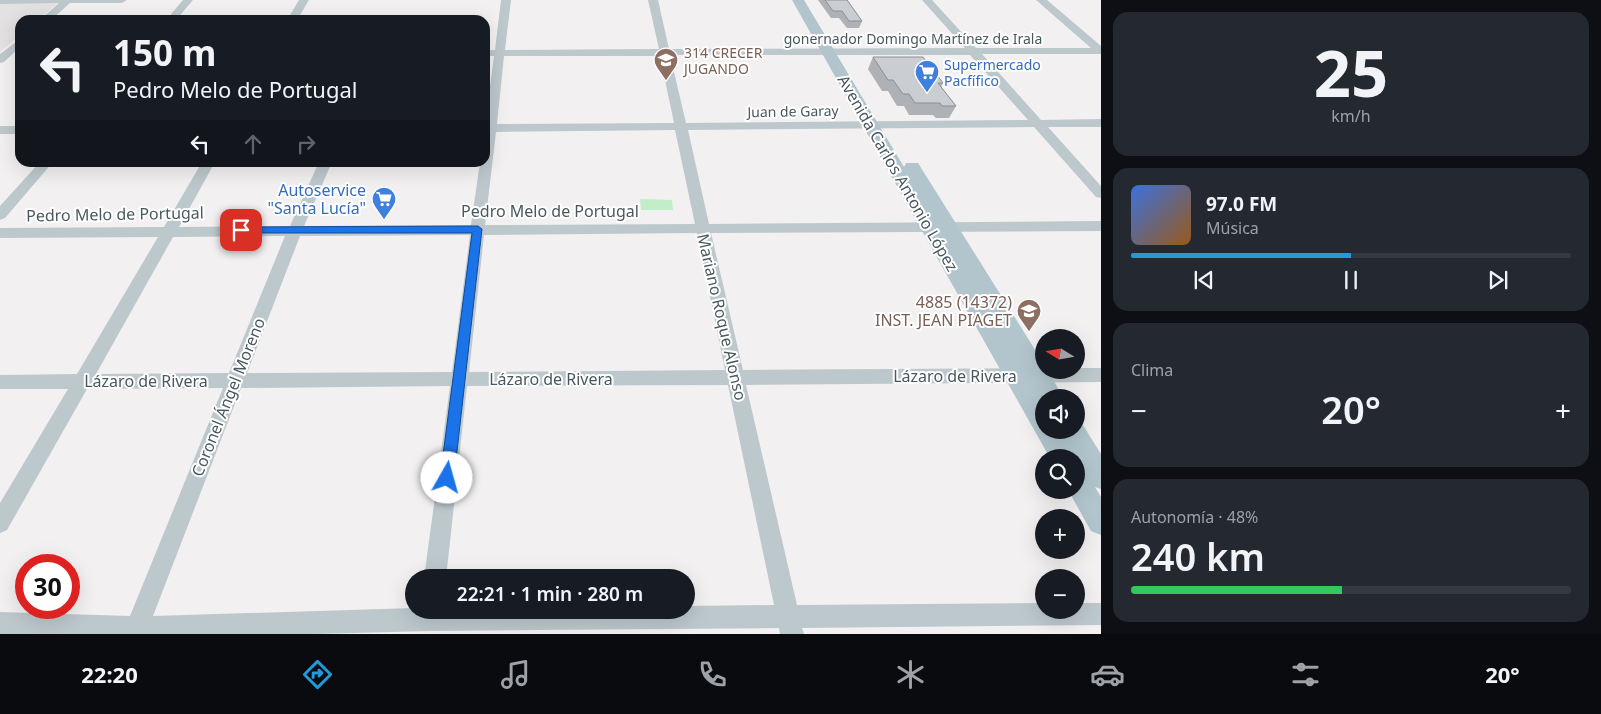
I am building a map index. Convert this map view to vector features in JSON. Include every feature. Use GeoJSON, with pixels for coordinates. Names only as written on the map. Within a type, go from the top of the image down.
{"type":"FeatureCollection","features":[{"type":"Feature","properties":{"kind":"main road","name":"Avenida Carlos Antonio López"},"geometry":{"type":"LineString","coordinates":[[798,0],[834,52],[939,227],[1035,370]]}},
{"type":"Feature","properties":{"kind":"main road","name":"Avenida Carlos Antonio López"},"geometry":{"type":"LineString","coordinates":[[810,0],[834,52]]}},
{"type":"Feature","properties":{"kind":"main road","name":"Avenida Carlos Antonio López"},"geometry":{"type":"LineString","coordinates":[[939,227],[1016,376],[1035,408]]}},
{"type":"Feature","properties":{"kind":"main road"},"geometry":{"type":"LineString","coordinates":[[1078,439],[1101,477]]}},
{"type":"Feature","properties":{"kind":"main road"},"geometry":{"type":"LineString","coordinates":[[1085,494],[1101,522]]}},
{"type":"Feature","properties":{"kind":"street"},"geometry":{"type":"LineString","coordinates":[[51,15],[68,0]]}},
{"type":"Feature","properties":{"kind":"street"},"geometry":{"type":"LineString","coordinates":[[0,1],[122,0]]}},
{"type":"Feature","properties":{"kind":"street"},"geometry":{"type":"LineString","coordinates":[[175,15],[188,0]]}},
{"type":"Feature","properties":{"kind":"street"},"geometry":{"type":"LineString","coordinates":[[295,15],[304,0]]}},
{"type":"Feature","properties":{"kind":"street"},"geometry":{"type":"LineString","coordinates":[[490,83],[492,53],[506,0]]}},
{"type":"Feature","properties":{"kind":"street","name":"Mariano Roque Alonso"},"geometry":{"type":"LineString","coordinates":[[653,0],[790,625]]}},
{"type":"Feature","properties":{"kind":"street"},"geometry":{"type":"LineString","coordinates":[[927,0],[1101,194]]}},
{"type":"Feature","properties":{"kind":"street"},"geometry":{"type":"LineString","coordinates":[[1041,0],[1101,51]]}},
{"type":"Feature","properties":{"kind":"street"},"geometry":{"type":"LineString","coordinates":[[2,58],[15,46]]}},
{"type":"Feature","properties":{"kind":"street","name":"gonernador Domingo Martínez de Irala"},"geometry":{"type":"LineString","coordinates":[[492,53],[1101,51]]}},
{"type":"Feature","properties":{"kind":"street"},"geometry":{"type":"LineString","coordinates":[[2,58],[15,57]]}},
{"type":"Feature","properties":{"kind":"street","name":"Juan de Garay"},"geometry":{"type":"LineString","coordinates":[[490,128],[1101,123]]}},
{"type":"Feature","properties":{"kind":"street"},"geometry":{"type":"LineString","coordinates":[[0,130],[15,130]]}},
{"type":"Feature","properties":{"kind":"street"},"geometry":{"type":"LineString","coordinates":[[0,215],[43,167]]}},
{"type":"Feature","properties":{"kind":"street"},"geometry":{"type":"LineString","coordinates":[[0,523],[206,167]]}},
{"type":"Feature","properties":{"kind":"street","name":"Coronel Ángel Moreno"},"geometry":{"type":"LineString","coordinates":[[135,631],[295,230],[324,167]]}},
{"type":"Feature","properties":{"kind":"street"},"geometry":{"type":"LineString","coordinates":[[436,569],[478,229],[484,167]]}},
{"type":"Feature","properties":{"kind":"street","name":"Pedro Melo de Portugal"},"geometry":{"type":"LineString","coordinates":[[0,233],[170,230],[1101,226]]}},
{"type":"Feature","properties":{"kind":"street","name":"Lázaro de Rivera"},"geometry":{"type":"LineString","coordinates":[[1085,375],[1101,375]]}},
{"type":"Feature","properties":{"kind":"street","name":"Lázaro de Rivera"},"geometry":{"type":"LineString","coordinates":[[0,382],[1035,376]]}},
{"type":"Feature","properties":{"kind":"street"},"geometry":{"type":"LineString","coordinates":[[0,624],[135,631],[429,621],[790,625],[1101,614]]}},
{"type":"Feature","properties":{"kind":"shaded area"},"geometry":{"type":"Polygon","coordinates":[[[0,3],[58,3],[44,15],[15,15],[15,39],[0,52],[0,3]]]}},
{"type":"Feature","properties":{"kind":"green space"},"geometry":{"type":"Polygon","coordinates":[[[640,199],[672,200],[673,210],[641,210],[640,199]]]}},
{"type":"Feature","properties":{"kind":"building"},"geometry":{"type":"Polygon","coordinates":[[[825,0],[847,0],[862,21],[849,21],[842,11],[833,11],[825,0]]]}},
{"type":"Feature","properties":{"kind":"building"},"geometry":{"type":"Polygon","coordinates":[[[873,57],[923,57],[943,83],[938,83],[956,106],[942,106],[940,103],[915,103],[909,94],[903,94],[893,80],[888,80],[873,57]]]}},
{"type":"Feature","properties":{"kind":"place","name":"314 CRECER JUGANDO"},"geometry":{"type":"Point","coordinates":[666,81]}},
{"type":"Feature","properties":{"kind":"place","name":"Supermercado Pacfífico"},"geometry":{"type":"Point","coordinates":[927,93]}},
{"type":"Feature","properties":{"kind":"place","name":"Autoservice \"Santa Lucía\""},"geometry":{"type":"Point","coordinates":[384,220]}},
{"type":"Feature","properties":{"kind":"place","name":"4885 (14372) INST. JEAN PIAGET"},"geometry":{"type":"Point","coordinates":[1029,332]}},
{"type":"Feature","properties":{"kind":"route"},"geometry":{"type":"LineString","coordinates":[[241,230],[478,229],[447,478]]}}]}
